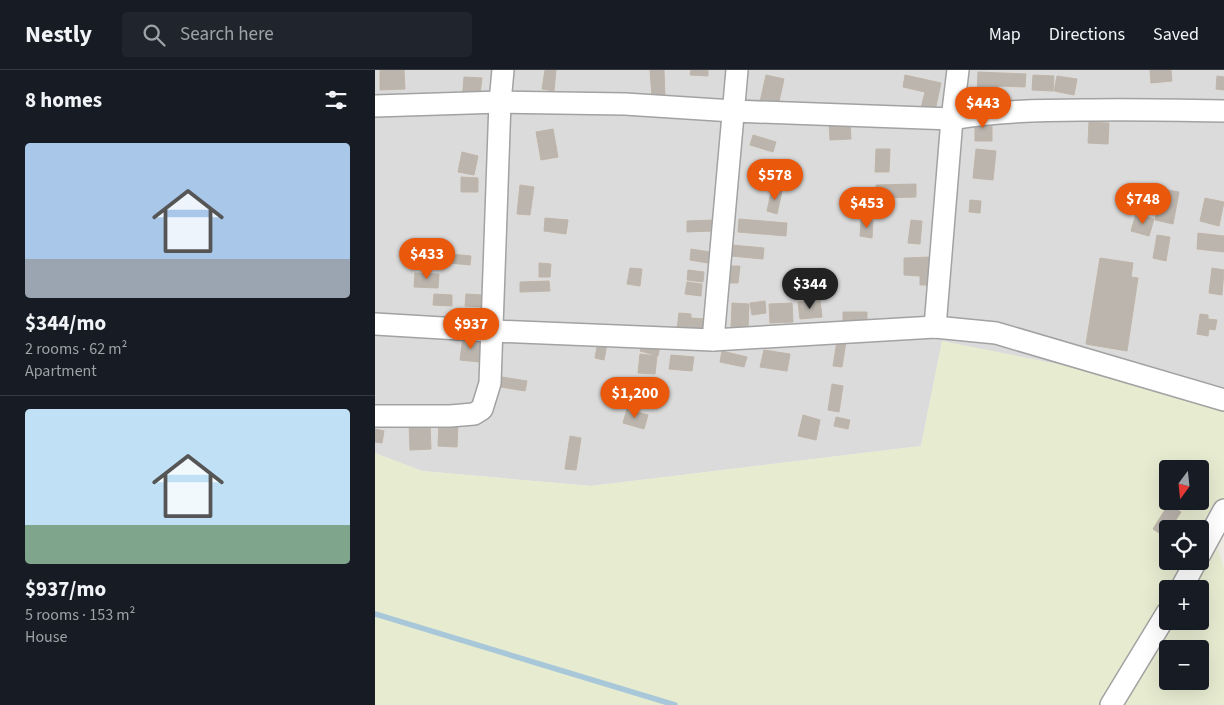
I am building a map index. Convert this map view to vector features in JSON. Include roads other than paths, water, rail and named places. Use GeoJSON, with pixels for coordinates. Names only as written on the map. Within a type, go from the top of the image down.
{"type":"FeatureCollection","features":[{"type":"Feature","properties":{"kind":"street"},"geometry":{"type":"LineString","coordinates":[[375,416],[450,416],[474,414],[481,409],[491,383],[500,102],[503,70]]}},
{"type":"Feature","properties":{"kind":"street"},"geometry":{"type":"LineString","coordinates":[[713,340],[737,70]]}},
{"type":"Feature","properties":{"kind":"street"},"geometry":{"type":"LineString","coordinates":[[935,327],[952,119],[959,70]]}},
{"type":"Feature","properties":{"kind":"street"},"geometry":{"type":"LineString","coordinates":[[375,106],[500,102],[625,104],[733,111],[952,119],[1041,110],[1134,109],[1224,111]]}},
{"type":"Feature","properties":{"kind":"street"},"geometry":{"type":"LineString","coordinates":[[375,324],[713,340],[935,327],[996,333],[1224,400]]}},
{"type":"Feature","properties":{"kind":"street"},"geometry":{"type":"LineString","coordinates":[[1209,538],[1224,510]]}},
{"type":"Feature","properties":{"kind":"street"},"geometry":{"type":"LineString","coordinates":[[1111,705],[1159,625]]}},
{"type":"Feature","properties":{"kind":"waterway"},"geometry":{"type":"LineString","coordinates":[[375,614],[675,705]]}}]}
